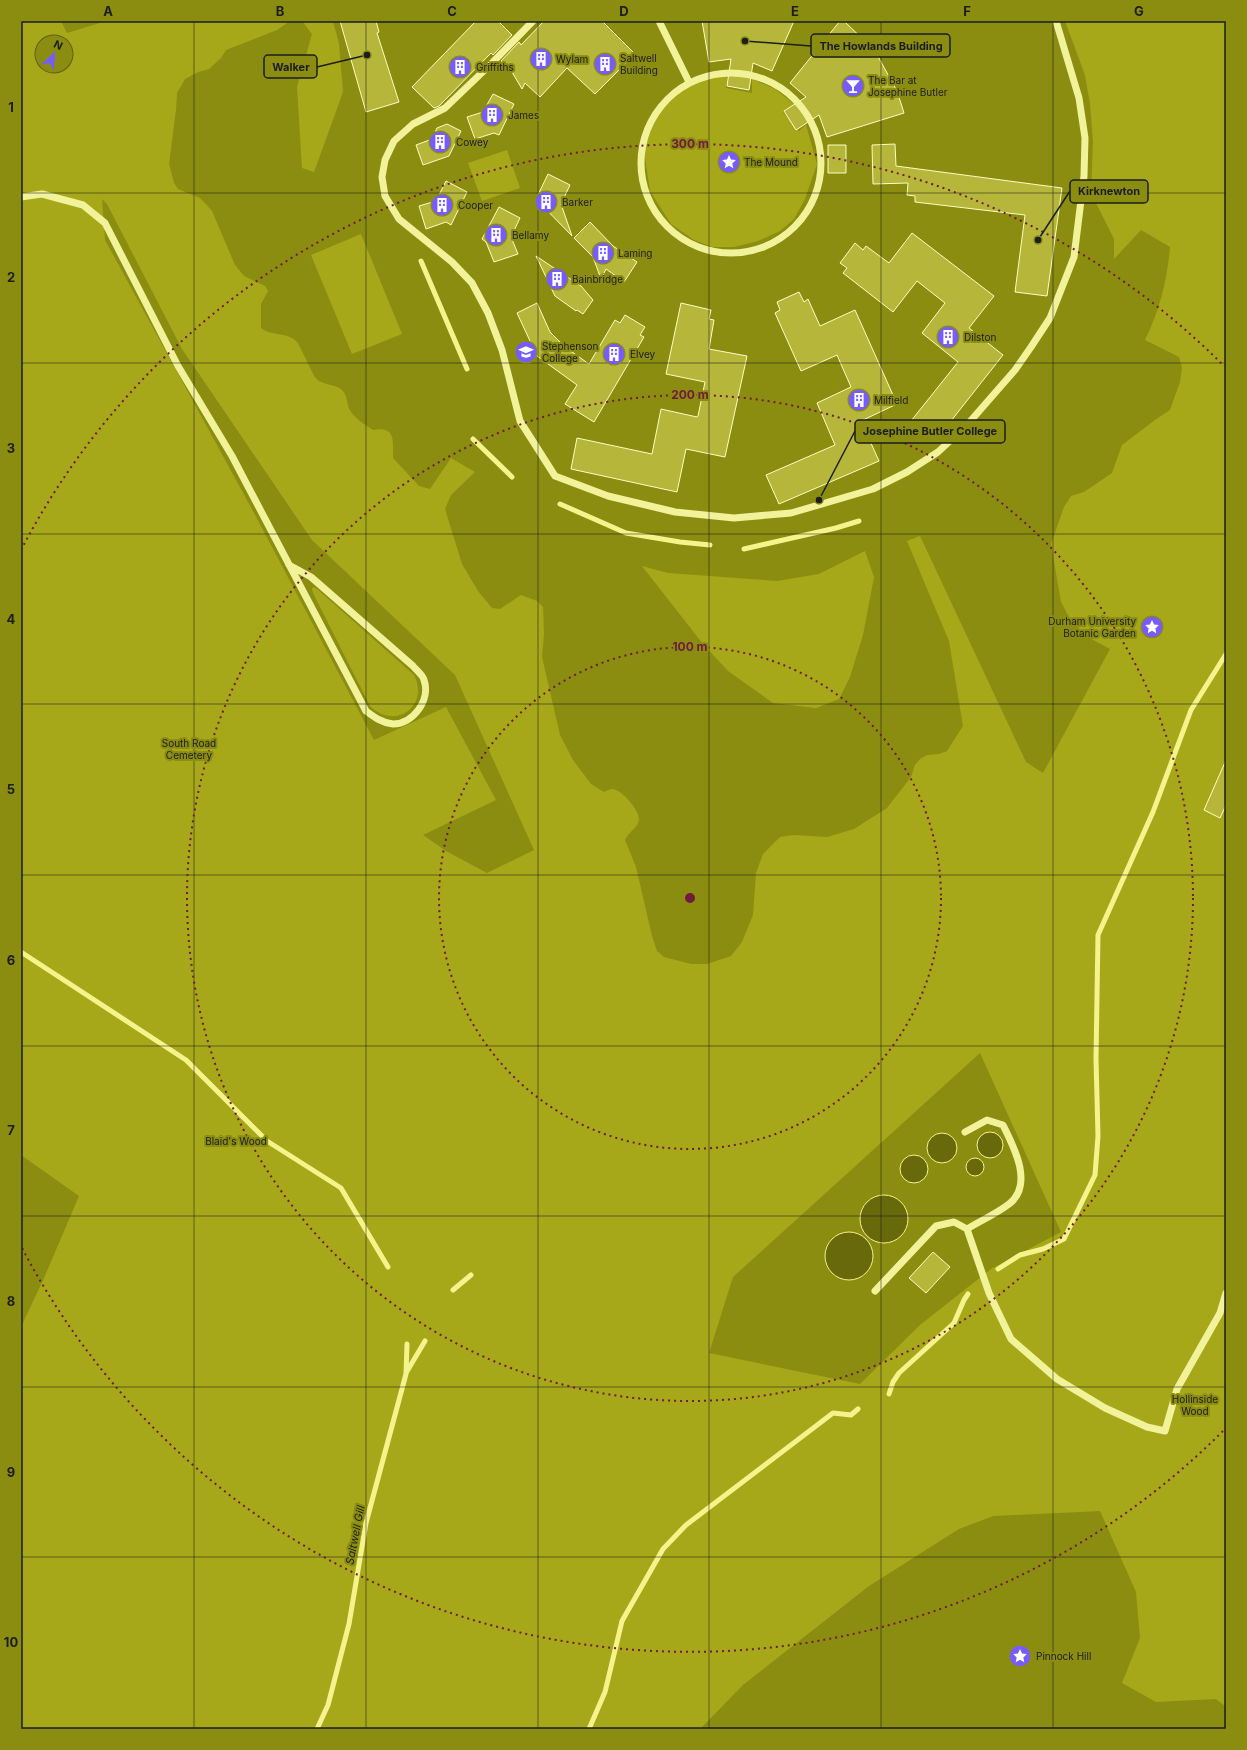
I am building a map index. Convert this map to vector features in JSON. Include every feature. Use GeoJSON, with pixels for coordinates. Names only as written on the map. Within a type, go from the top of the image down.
{"type":"FeatureCollection","features":[{"type":"Feature","properties":{"kind":"lane"},"geometry":{"type":"LineString","coordinates":[[532,21],[493,62],[445,108],[413,124],[394,141],[385,160],[382,177],[385,196],[399,219],[452,262],[472,283],[488,312],[502,350],[520,421],[555,476],[608,496],[675,512],[734,518],[791,513],[831,500],[873,489],[907,472],[938,452],[967,425],[1016,370],[1050,318],[1074,257],[1084,176],[1085,138],[1078,98],[1056,21]]}},
{"type":"Feature","properties":{"kind":"lane"},"geometry":{"type":"LineString","coordinates":[[659,21],[689,82]]}},
{"type":"Feature","properties":{"kind":"lane"},"geometry":{"type":"LineString","coordinates":[[746,73],[774,83],[793,96],[809,116],[821,150],[822,161],[818,188],[805,216],[793,229],[772,244],[744,253],[720,253],[709,251],[694,246],[665,225],[649,203],[641,176],[642,144],[658,107],[689,82],[706,75],[746,73]]}},
{"type":"Feature","properties":{"kind":"lane"},"geometry":{"type":"LineString","coordinates":[[21,197],[42,194],[83,205],[105,223],[178,366],[232,456],[289,565],[366,711],[379,721],[392,724],[404,722],[416,713],[426,692],[424,679],[413,666],[311,577],[289,565]]}},
{"type":"Feature","properties":{"kind":"lane"},"geometry":{"type":"LineString","coordinates":[[965,1132],[987,1120],[1003,1125],[1014,1146],[1022,1181],[1018,1194],[1010,1203],[967,1229]]}},
{"type":"Feature","properties":{"kind":"lane"},"geometry":{"type":"LineString","coordinates":[[875,1292],[936,1226],[954,1222],[967,1229],[989,1293],[1011,1339],[1057,1379],[1105,1408],[1147,1427],[1165,1431],[1177,1389],[1220,1313],[1226,1293]]}},
{"type":"Feature","properties":{"kind":"green space"},"geometry":{"type":"Polygon","coordinates":[[[21,21],[61,21],[67,33],[106,21],[290,21],[277,30],[226,50],[221,58],[209,69],[198,72],[185,79],[177,93],[169,164],[174,183],[178,189],[200,198],[212,211],[235,265],[244,276],[265,286],[268,291],[261,304],[261,328],[269,332],[288,336],[296,341],[315,377],[321,382],[336,386],[344,392],[349,409],[355,417],[373,430],[386,430],[392,436],[393,458],[419,486],[430,489],[451,458],[475,472],[451,495],[445,509],[462,564],[478,591],[492,608],[500,609],[521,595],[537,601],[543,607],[544,634],[542,657],[560,735],[573,760],[591,784],[604,792],[613,789],[617,790],[634,806],[639,816],[637,825],[625,840],[636,867],[652,936],[657,951],[664,957],[691,964],[707,964],[731,956],[742,942],[753,915],[756,873],[763,854],[780,837],[794,835],[827,837],[854,829],[887,808],[911,777],[915,765],[920,759],[927,755],[939,754],[947,751],[963,726],[949,641],[907,541],[920,536],[1026,762],[1043,773],[1110,649],[1086,636],[1070,619],[1061,602],[1051,544],[1064,507],[1071,496],[1084,492],[1112,473],[1122,445],[1170,410],[1180,382],[1182,368],[1179,357],[1145,340],[1155,317],[1162,295],[1170,247],[1141,230],[1114,259],[1114,239],[1091,193],[1093,142],[1090,104],[1085,75],[1065,21],[1226,21],[1226,1707],[1216,1699],[1156,1702],[1122,1683],[1140,1638],[1136,1592],[1100,1511],[993,1516],[959,1529],[869,1586],[743,1685],[700,1729],[21,1729],[21,1327],[79,1196],[21,1155],[21,21]],[[102,199],[105,240],[254,513],[374,740],[446,707],[496,800],[423,835],[446,851],[487,873],[534,850],[455,675],[312,540],[182,349],[107,204],[102,199]],[[980,1053],[733,1277],[709,1353],[860,1384],[920,1325],[991,1269],[1061,1232],[980,1053]]]}},
{"type":"Feature","properties":{"kind":"green space"},"geometry":{"type":"Polygon","coordinates":[[[302,21],[333,21],[339,44],[343,92],[314,172],[302,168],[297,87],[312,34],[302,21]]]}},
{"type":"Feature","properties":{"kind":"green space"},"geometry":{"type":"Polygon","coordinates":[[[728,76],[726,88],[752,93],[752,79],[775,89],[795,105],[783,112],[799,131],[806,125],[817,164],[805,199],[794,219],[780,231],[758,241],[734,247],[712,247],[694,240],[671,224],[650,191],[644,150],[657,114],[681,92],[699,81],[728,76]]]}},
{"type":"Feature","properties":{"kind":"green space"},"geometry":{"type":"Polygon","coordinates":[[[507,150],[520,188],[482,201],[468,163],[507,150]]]}},
{"type":"Feature","properties":{"kind":"green space"},"geometry":{"type":"Polygon","coordinates":[[[361,234],[402,334],[352,354],[311,255],[361,234]]]}},
{"type":"Feature","properties":{"kind":"green space"},"geometry":{"type":"Polygon","coordinates":[[[865,551],[874,577],[863,635],[850,677],[839,699],[816,708],[773,703],[728,671],[703,644],[642,566],[668,573],[777,581],[819,574],[865,551]]]}},
{"type":"Feature","properties":{"kind":"green space"},"geometry":{"type":"Polygon","coordinates":[[[313,587],[316,588],[414,675],[418,686],[417,696],[414,705],[407,712],[390,716],[380,713],[370,706],[314,595],[312,590],[313,587]]]}},
{"type":"Feature","properties":{"kind":"shaded area"},"geometry":{"type":"Polygon","coordinates":[[[990,1132],[999,1136],[1003,1145],[999,1154],[990,1158],[981,1154],[977,1145],[981,1136],[990,1132]]]}},
{"type":"Feature","properties":{"kind":"shaded area"},"geometry":{"type":"Polygon","coordinates":[[[942,1133],[952,1138],[957,1148],[952,1158],[942,1163],[932,1158],[927,1148],[932,1138],[942,1133]]]}},
{"type":"Feature","properties":{"kind":"shaded area"},"geometry":{"type":"Polygon","coordinates":[[[914,1155],[924,1159],[928,1169],[924,1179],[914,1183],[904,1179],[900,1169],[904,1159],[914,1155]]]}},
{"type":"Feature","properties":{"kind":"shaded area"},"geometry":{"type":"Polygon","coordinates":[[[971,1158],[979,1158],[984,1163],[982,1174],[979,1176],[971,1176],[966,1171],[966,1163],[971,1158]]]}},
{"type":"Feature","properties":{"kind":"shaded area"},"geometry":{"type":"Polygon","coordinates":[[[879,1195],[889,1195],[901,1202],[908,1214],[908,1224],[901,1236],[889,1243],[879,1243],[871,1239],[864,1232],[860,1224],[860,1214],[864,1206],[871,1199],[879,1195]]]}},
{"type":"Feature","properties":{"kind":"shaded area"},"geometry":{"type":"Polygon","coordinates":[[[844,1232],[854,1232],[866,1239],[873,1251],[873,1261],[866,1273],[854,1280],[844,1280],[836,1276],[829,1269],[825,1261],[825,1251],[829,1243],[836,1236],[844,1232]]]}},
{"type":"Feature","properties":{"kind":"building"},"geometry":{"type":"Polygon","coordinates":[[[340,21],[376,21],[379,32],[377,33],[399,102],[366,112],[340,21]]]}},
{"type":"Feature","properties":{"kind":"building","name":"Griffiths"},"geometry":{"type":"Polygon","coordinates":[[[476,21],[498,21],[512,35],[493,55],[491,53],[439,106],[434,108],[412,87],[476,21]]]}},
{"type":"Feature","properties":{"kind":"building","name":"Wylam"},"geometry":{"type":"Polygon","coordinates":[[[544,21],[602,21],[635,54],[595,94],[567,68],[540,97],[525,83],[522,89],[512,72],[501,61],[519,42],[521,45],[544,21]]]}},
{"type":"Feature","properties":{"kind":"building"},"geometry":{"type":"Polygon","coordinates":[[[702,21],[794,21],[772,71],[753,63],[749,90],[727,86],[731,59],[709,62],[702,21]]]}},
{"type":"Feature","properties":{"kind":"building"},"geometry":{"type":"Polygon","coordinates":[[[840,21],[844,21],[875,51],[897,91],[904,113],[827,137],[819,115],[796,130],[784,111],[806,97],[790,83],[840,21]]]}},
{"type":"Feature","properties":{"kind":"building","name":"James"},"geometry":{"type":"Polygon","coordinates":[[[493,94],[514,104],[499,135],[494,133],[475,139],[467,117],[483,112],[493,94]]]}},
{"type":"Feature","properties":{"kind":"building","name":"Cowey"},"geometry":{"type":"Polygon","coordinates":[[[447,124],[461,131],[449,156],[423,165],[416,145],[432,139],[437,128],[447,124]]]}},
{"type":"Feature","properties":{"kind":"building"},"geometry":{"type":"Polygon","coordinates":[[[895,144],[896,166],[1062,188],[1047,296],[1015,292],[1025,215],[915,202],[915,196],[907,195],[908,183],[873,184],[872,145],[895,144]]]}},
{"type":"Feature","properties":{"kind":"building"},"geometry":{"type":"Polygon","coordinates":[[[828,145],[846,145],[846,173],[828,173],[828,145]]]}},
{"type":"Feature","properties":{"kind":"building","name":"Barker"},"geometry":{"type":"Polygon","coordinates":[[[548,174],[570,185],[561,204],[572,236],[536,199],[548,174]]]}},
{"type":"Feature","properties":{"kind":"building","name":"Cooper"},"geometry":{"type":"Polygon","coordinates":[[[446,181],[467,192],[451,225],[446,222],[426,229],[419,206],[436,201],[446,181]]]}},
{"type":"Feature","properties":{"kind":"building","name":"Bellamy"},"geometry":{"type":"Polygon","coordinates":[[[499,207],[520,218],[511,237],[518,254],[494,262],[486,242],[482,239],[499,207]]]}},
{"type":"Feature","properties":{"kind":"building","name":"Laming"},"geometry":{"type":"Polygon","coordinates":[[[590,222],[613,246],[637,262],[624,282],[606,269],[601,279],[593,257],[574,238],[590,222]]]}},
{"type":"Feature","properties":{"kind":"building","name":"Dilston"},"geometry":{"type":"Polygon","coordinates":[[[912,233],[994,296],[969,328],[1003,355],[936,440],[911,421],[958,362],[922,333],[945,303],[917,281],[893,312],[843,273],[847,268],[840,263],[855,243],[863,250],[866,246],[889,263],[912,233]]]}},
{"type":"Feature","properties":{"kind":"building","name":"Bainbridge"},"geometry":{"type":"Polygon","coordinates":[[[536,256],[581,286],[593,300],[583,314],[577,310],[576,311],[555,296],[536,256]]]}},
{"type":"Feature","properties":{"kind":"building","name":"Milfield"},"geometry":{"type":"Polygon","coordinates":[[[799,292],[804,302],[808,299],[820,326],[855,310],[897,404],[861,421],[879,461],[779,504],[766,475],[835,445],[817,403],[851,387],[837,355],[801,371],[775,313],[780,310],[777,302],[799,292]]]}},
{"type":"Feature","properties":{"kind":"building","name":"Elvey"},"geometry":{"type":"Polygon","coordinates":[[[537,303],[550,332],[565,347],[589,364],[615,320],[620,323],[625,315],[645,327],[640,335],[644,337],[594,422],[565,404],[577,385],[537,356],[517,313],[537,303]]]}},
{"type":"Feature","properties":{"kind":"building"},"geometry":{"type":"Polygon","coordinates":[[[681,303],[711,310],[709,319],[714,320],[709,349],[747,356],[725,457],[686,449],[677,492],[571,469],[577,438],[652,454],[661,409],[698,416],[705,382],[666,374],[681,303]]]}},
{"type":"Feature","properties":{"kind":"building"},"geometry":{"type":"Polygon","coordinates":[[[1226,760],[1226,805],[1220,818],[1204,810],[1226,760]]]}},
{"type":"Feature","properties":{"kind":"building"},"geometry":{"type":"Polygon","coordinates":[[[933,1252],[950,1267],[926,1293],[909,1278],[933,1252]]]}},
{"type":"Feature","properties":{"kind":"waterway"},"geometry":{"type":"LineString","coordinates":[[421,261],[467,369]]}},
{"type":"Feature","properties":{"kind":"waterway"},"geometry":{"type":"LineString","coordinates":[[473,439],[512,477]]}},
{"type":"Feature","properties":{"kind":"waterway"},"geometry":{"type":"LineString","coordinates":[[560,504],[626,533],[680,542],[710,545]]}},
{"type":"Feature","properties":{"kind":"waterway"},"geometry":{"type":"LineString","coordinates":[[744,549],[836,528],[859,521]]}},
{"type":"Feature","properties":{"kind":"waterway"},"geometry":{"type":"LineString","coordinates":[[998,1269],[1020,1255],[1043,1249],[1064,1239],[1095,1175],[1098,1136],[1096,1059],[1098,935],[1153,812],[1191,710],[1226,654]]}},
{"type":"Feature","properties":{"kind":"waterway"},"geometry":{"type":"LineString","coordinates":[[21,952],[186,1060],[267,1141],[341,1188],[388,1267]]}},
{"type":"Feature","properties":{"kind":"waterway"},"geometry":{"type":"LineString","coordinates":[[453,1290],[471,1275]]}},
{"type":"Feature","properties":{"kind":"waterway"},"geometry":{"type":"LineString","coordinates":[[889,1394],[893,1382],[899,1373],[954,1323],[968,1294]]}},
{"type":"Feature","properties":{"kind":"waterway"},"geometry":{"type":"LineString","coordinates":[[406,1373],[425,1341]]}},
{"type":"Feature","properties":{"kind":"waterway","name":"Saltwell Gill"},"geometry":{"type":"LineString","coordinates":[[317,1729],[328,1705],[349,1624],[366,1523],[406,1374],[407,1344]]}},
{"type":"Feature","properties":{"kind":"waterway"},"geometry":{"type":"LineString","coordinates":[[589,1729],[605,1692],[622,1621],[663,1549],[686,1525],[833,1413],[851,1415],[858,1409]]}},
{"type":"Feature","properties":{"kind":"place","name":"The Howlands Building"},"geometry":{"type":"Point","coordinates":[745,41]}},
{"type":"Feature","properties":{"kind":"place","name":"Walker"},"geometry":{"type":"Point","coordinates":[367,55]}},
{"type":"Feature","properties":{"kind":"place","name":"Wylam"},"geometry":{"type":"Point","coordinates":[541,59]}},
{"type":"Feature","properties":{"kind":"place","name":"Saltwell Building"},"geometry":{"type":"Point","coordinates":[605,64]}},
{"type":"Feature","properties":{"kind":"place","name":"Griffiths"},"geometry":{"type":"Point","coordinates":[460,67]}},
{"type":"Feature","properties":{"kind":"place","name":"The Bar at Josephine Butler"},"geometry":{"type":"Point","coordinates":[853,86]}},
{"type":"Feature","properties":{"kind":"place","name":"James"},"geometry":{"type":"Point","coordinates":[492,115]}},
{"type":"Feature","properties":{"kind":"place","name":"Cowey"},"geometry":{"type":"Point","coordinates":[440,142]}},
{"type":"Feature","properties":{"kind":"place","name":"The Mound"},"geometry":{"type":"Point","coordinates":[729,162]}},
{"type":"Feature","properties":{"kind":"place","name":"Barker"},"geometry":{"type":"Point","coordinates":[546,202]}},
{"type":"Feature","properties":{"kind":"place","name":"Cooper"},"geometry":{"type":"Point","coordinates":[442,205]}},
{"type":"Feature","properties":{"kind":"place","name":"Bellamy"},"geometry":{"type":"Point","coordinates":[496,235]}},
{"type":"Feature","properties":{"kind":"place","name":"Kirknewton"},"geometry":{"type":"Point","coordinates":[1038,240]}},
{"type":"Feature","properties":{"kind":"place","name":"Laming"},"geometry":{"type":"Point","coordinates":[603,253]}},
{"type":"Feature","properties":{"kind":"place","name":"Bainbridge"},"geometry":{"type":"Point","coordinates":[557,279]}},
{"type":"Feature","properties":{"kind":"place","name":"Dilston"},"geometry":{"type":"Point","coordinates":[948,337]}},
{"type":"Feature","properties":{"kind":"place","name":"Stephenson College"},"geometry":{"type":"Point","coordinates":[526,352]}},
{"type":"Feature","properties":{"kind":"place","name":"Elvey"},"geometry":{"type":"Point","coordinates":[614,354]}},
{"type":"Feature","properties":{"kind":"place","name":"Milfield"},"geometry":{"type":"Point","coordinates":[859,400]}},
{"type":"Feature","properties":{"kind":"place","name":"Josephine Butler College"},"geometry":{"type":"Point","coordinates":[819,500]}},
{"type":"Feature","properties":{"kind":"place","name":"Durham University Botanic Garden"},"geometry":{"type":"Point","coordinates":[1152,627]}},
{"type":"Feature","properties":{"kind":"place","name":"Pinnock Hill"},"geometry":{"type":"Point","coordinates":[1020,1656]}},
{"type":"Feature","properties":{"kind":"park label","name":"South Road Cemetery"},"geometry":{"type":"Point","coordinates":[189,748]}},
{"type":"Feature","properties":{"kind":"park label","name":"Blaid's Wood"},"geometry":{"type":"Point","coordinates":[236,1141]}},
{"type":"Feature","properties":{"kind":"park label","name":"Hollinside Wood"},"geometry":{"type":"Point","coordinates":[1195,1404]}}]}
